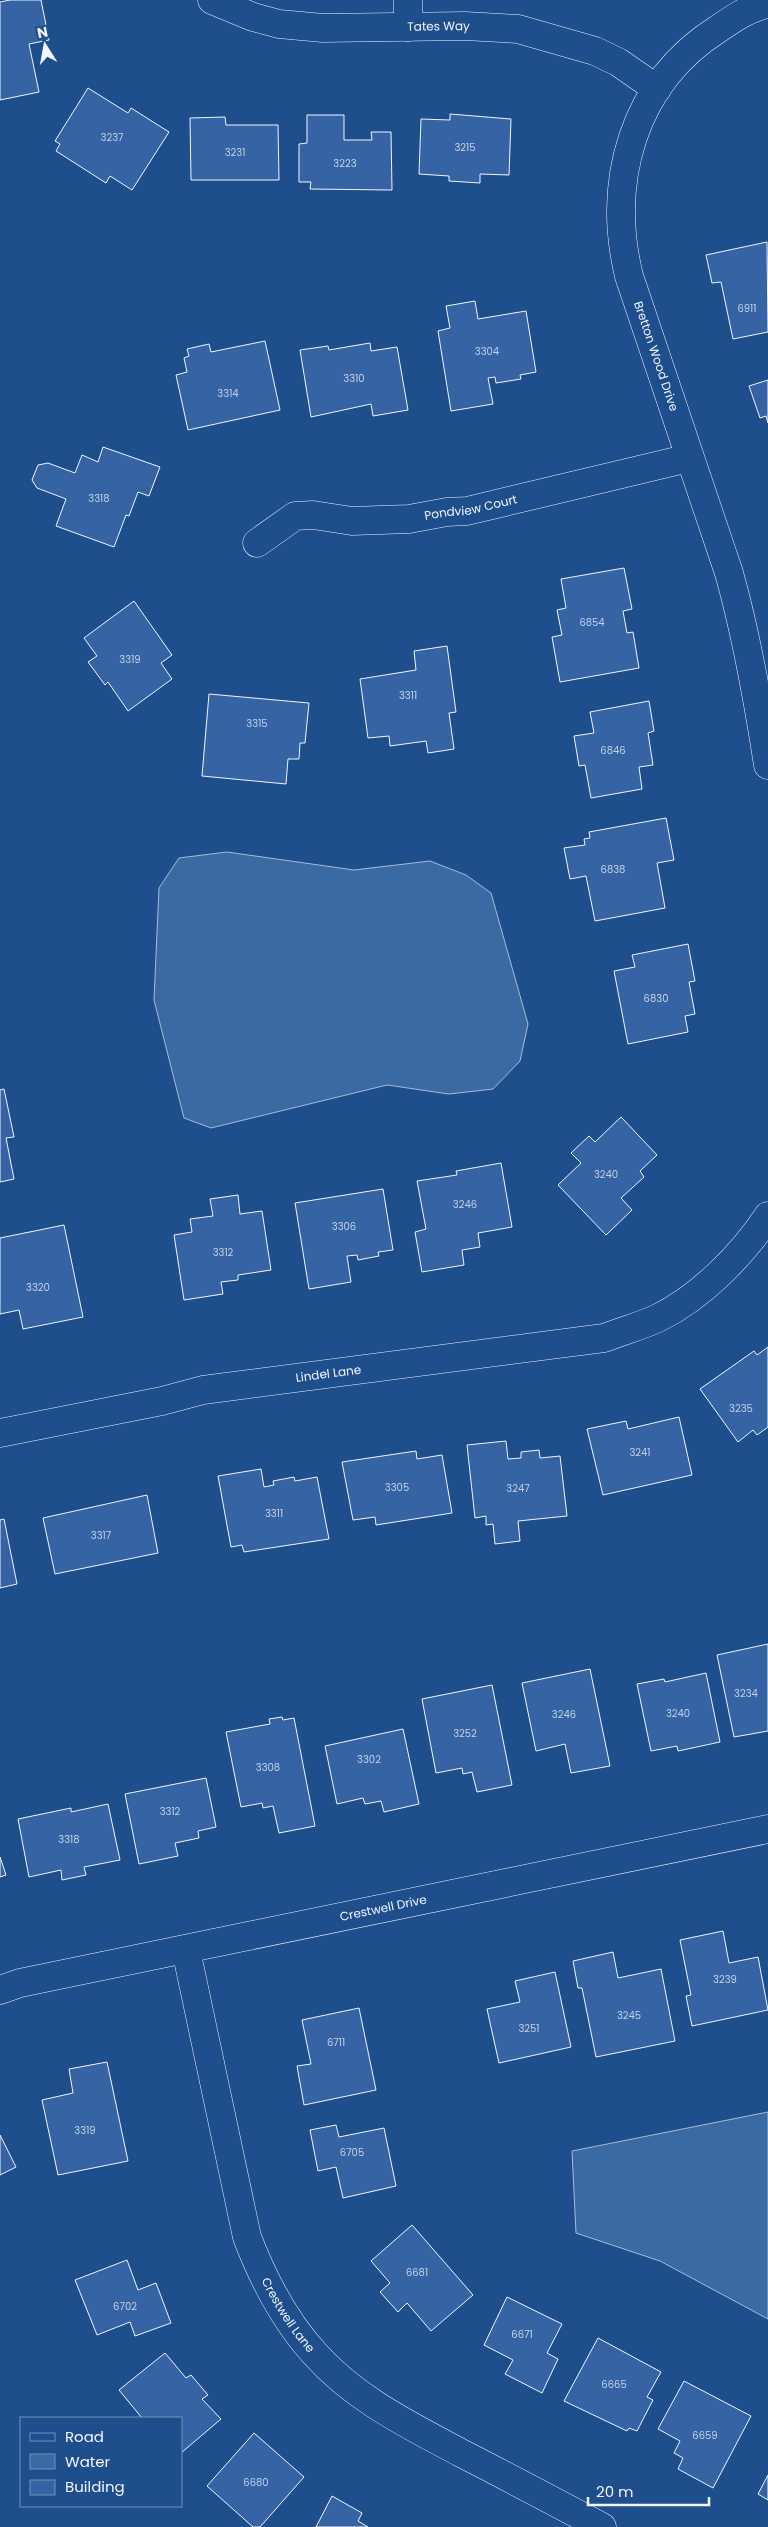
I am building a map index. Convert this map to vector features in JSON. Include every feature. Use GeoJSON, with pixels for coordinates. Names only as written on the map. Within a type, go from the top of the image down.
{"type":"FeatureCollection","features":[{"type":"Feature","properties":{"kind":"street","name":"Tates Way"},"geometry":{"type":"LineString","coordinates":[[212,0],[253,17],[279,24],[323,28],[465,26],[518,29],[595,51],[618,62],[657,89]]}},
{"type":"Feature","properties":{"kind":"street"},"geometry":{"type":"LineString","coordinates":[[408,0],[408,28]]}},
{"type":"Feature","properties":{"kind":"street","name":"Bretton Wood Drive"},"geometry":{"type":"LineString","coordinates":[[768,4],[747,11],[709,33],[669,72],[647,103],[632,140],[622,175],[620,231],[629,276],[729,573],[742,617],[768,765]]}},
{"type":"Feature","properties":{"kind":"street","name":"Pondview Court"},"geometry":{"type":"LineString","coordinates":[[256,544],[295,516],[313,515],[352,521],[409,519],[447,512],[467,512],[689,458]]}},
{"type":"Feature","properties":{"kind":"street","name":"Lindel Lane"},"geometry":{"type":"LineString","coordinates":[[0,1433],[162,1401],[203,1390],[604,1338],[657,1318],[690,1297],[734,1261],[768,1216]]}},
{"type":"Feature","properties":{"kind":"street","name":"Crestwell Drive"},"geometry":{"type":"LineString","coordinates":[[0,1990],[20,1983],[768,1829]]}},
{"type":"Feature","properties":{"kind":"street","name":"Crestwell Lane"},"geometry":{"type":"LineString","coordinates":[[186,1950],[243,2223],[259,2268],[278,2304],[302,2340],[347,2384],[387,2413],[602,2527]]}},
{"type":"Feature","properties":{"kind":"water"},"geometry":{"type":"Polygon","coordinates":[[[227,852],[354,870],[430,861],[466,875],[491,893],[528,1024],[520,1061],[493,1089],[449,1094],[387,1085],[211,1128],[184,1118],[154,1000],[159,888],[179,858],[227,852]]]}},
{"type":"Feature","properties":{"kind":"water"},"geometry":{"type":"Polygon","coordinates":[[[768,2112],[768,2319],[660,2261],[576,2233],[572,2151],[768,2112]]]}},
{"type":"Feature","properties":{"kind":"building"},"geometry":{"type":"Polygon","coordinates":[[[10,0],[41,0],[49,40],[29,44],[39,92],[0,100],[0,2],[10,0]]]}},
{"type":"Feature","properties":{"kind":"building"},"geometry":{"type":"Polygon","coordinates":[[[88,88],[128,113],[131,108],[169,132],[132,190],[110,176],[106,183],[56,151],[60,144],[55,141],[88,88]]]}},
{"type":"Feature","properties":{"kind":"building"},"geometry":{"type":"Polygon","coordinates":[[[450,114],[511,119],[509,175],[480,174],[480,183],[449,181],[449,176],[419,174],[421,119],[450,120],[450,114]]]}},
{"type":"Feature","properties":{"kind":"building"},"geometry":{"type":"Polygon","coordinates":[[[307,115],[344,115],[344,140],[372,140],[371,132],[391,132],[392,190],[310,189],[311,182],[299,182],[299,144],[307,143],[307,115]]]}},
{"type":"Feature","properties":{"kind":"building"},"geometry":{"type":"Polygon","coordinates":[[[225,117],[226,125],[278,125],[279,180],[191,180],[190,118],[225,117]]]}},
{"type":"Feature","properties":{"kind":"building"},"geometry":{"type":"Polygon","coordinates":[[[767,242],[768,332],[733,339],[721,282],[712,283],[706,255],[767,242]]]}},
{"type":"Feature","properties":{"kind":"building"},"geometry":{"type":"Polygon","coordinates":[[[475,301],[478,319],[526,311],[536,372],[520,375],[521,379],[496,383],[495,377],[488,378],[493,404],[451,411],[438,331],[450,328],[446,306],[475,301]]]}},
{"type":"Feature","properties":{"kind":"building"},"geometry":{"type":"Polygon","coordinates":[[[265,341],[280,410],[188,430],[176,375],[187,372],[184,358],[189,356],[187,349],[209,344],[211,352],[265,341]]]}},
{"type":"Feature","properties":{"kind":"building"},"geometry":{"type":"Polygon","coordinates":[[[370,343],[371,351],[397,347],[408,410],[373,416],[371,404],[311,417],[300,350],[328,346],[329,350],[370,343]]]}},
{"type":"Feature","properties":{"kind":"building"},"geometry":{"type":"Polygon","coordinates":[[[768,380],[768,423],[766,416],[760,418],[749,386],[768,380]]]}},
{"type":"Feature","properties":{"kind":"building"},"geometry":{"type":"Polygon","coordinates":[[[103,447],[160,467],[149,496],[138,492],[129,516],[126,515],[114,547],[56,526],[66,499],[37,488],[32,480],[38,465],[48,463],[75,473],[82,455],[98,462],[103,447]]]}},
{"type":"Feature","properties":{"kind":"building"},"geometry":{"type":"Polygon","coordinates":[[[624,568],[632,609],[623,611],[627,633],[633,632],[639,668],[560,682],[552,637],[562,635],[557,610],[566,608],[561,579],[624,568]]]}},
{"type":"Feature","properties":{"kind":"building"},"geometry":{"type":"Polygon","coordinates":[[[134,601],[172,655],[161,663],[172,679],[128,711],[108,682],[105,685],[88,662],[97,656],[84,638],[134,601]]]}},
{"type":"Feature","properties":{"kind":"building"},"geometry":{"type":"Polygon","coordinates":[[[447,646],[456,712],[449,713],[454,749],[428,753],[426,741],[390,746],[389,736],[368,738],[360,679],[416,670],[414,651],[447,646]]]}},
{"type":"Feature","properties":{"kind":"building"},"geometry":{"type":"Polygon","coordinates":[[[209,694],[309,703],[305,743],[300,743],[299,759],[288,759],[286,784],[202,776],[209,694]]]}},
{"type":"Feature","properties":{"kind":"building"},"geometry":{"type":"Polygon","coordinates":[[[649,701],[654,731],[648,733],[653,765],[639,767],[642,789],[591,798],[585,765],[579,766],[574,736],[594,733],[590,712],[649,701]]]}},
{"type":"Feature","properties":{"kind":"building"},"geometry":{"type":"Polygon","coordinates":[[[666,818],[674,860],[657,863],[665,908],[595,921],[586,876],[570,879],[564,848],[585,845],[584,839],[590,838],[589,832],[666,818]]]}},
{"type":"Feature","properties":{"kind":"building"},"geometry":{"type":"Polygon","coordinates":[[[688,944],[695,981],[689,982],[695,1014],[685,1016],[688,1032],[628,1044],[614,971],[635,967],[632,955],[688,944]]]}},
{"type":"Feature","properties":{"kind":"building"},"geometry":{"type":"Polygon","coordinates":[[[4,1089],[14,1137],[6,1138],[14,1179],[0,1182],[0,1090],[4,1089]]]}},
{"type":"Feature","properties":{"kind":"building"},"geometry":{"type":"Polygon","coordinates":[[[621,1117],[657,1155],[640,1171],[644,1177],[621,1198],[632,1210],[606,1235],[558,1185],[581,1163],[571,1153],[589,1136],[595,1142],[621,1117]]]}},
{"type":"Feature","properties":{"kind":"building"},"geometry":{"type":"Polygon","coordinates":[[[501,1163],[512,1227],[478,1233],[480,1247],[462,1250],[464,1265],[422,1272],[415,1232],[426,1229],[417,1181],[457,1175],[456,1171],[501,1163]]]}},
{"type":"Feature","properties":{"kind":"building"},"geometry":{"type":"Polygon","coordinates":[[[383,1189],[393,1250],[378,1252],[379,1256],[358,1260],[357,1255],[347,1256],[351,1282],[309,1289],[295,1203],[383,1189]]]}},
{"type":"Feature","properties":{"kind":"building"},"geometry":{"type":"Polygon","coordinates":[[[238,1195],[240,1214],[262,1211],[271,1270],[238,1275],[238,1280],[221,1282],[223,1294],[184,1300],[174,1235],[192,1232],[190,1219],[213,1216],[210,1199],[238,1195]]]}},
{"type":"Feature","properties":{"kind":"building"},"geometry":{"type":"Polygon","coordinates":[[[64,1225],[83,1317],[23,1329],[19,1310],[0,1314],[0,1238],[64,1225]]]}},
{"type":"Feature","properties":{"kind":"building"},"geometry":{"type":"Polygon","coordinates":[[[768,1347],[768,1427],[757,1435],[753,1430],[738,1442],[700,1389],[754,1351],[757,1355],[768,1347]]]}},
{"type":"Feature","properties":{"kind":"building"},"geometry":{"type":"Polygon","coordinates":[[[679,1417],[692,1475],[603,1495],[587,1429],[626,1421],[628,1429],[679,1417]]]}},
{"type":"Feature","properties":{"kind":"building"},"geometry":{"type":"Polygon","coordinates":[[[506,1441],[508,1459],[521,1458],[521,1452],[539,1450],[540,1458],[560,1456],[567,1516],[518,1521],[520,1541],[495,1544],[493,1524],[486,1525],[486,1516],[475,1518],[467,1445],[506,1441]]]}},
{"type":"Feature","properties":{"kind":"building"},"geometry":{"type":"Polygon","coordinates":[[[416,1451],[417,1459],[442,1455],[452,1513],[376,1525],[375,1517],[353,1520],[342,1462],[416,1451]]]}},
{"type":"Feature","properties":{"kind":"building"},"geometry":{"type":"Polygon","coordinates":[[[261,1469],[264,1487],[274,1485],[273,1481],[294,1477],[295,1481],[317,1477],[329,1539],[244,1552],[242,1545],[231,1547],[218,1476],[261,1469]]]}},
{"type":"Feature","properties":{"kind":"building"},"geometry":{"type":"Polygon","coordinates":[[[147,1495],[158,1553],[55,1574],[43,1518],[147,1495]]]}},
{"type":"Feature","properties":{"kind":"building"},"geometry":{"type":"Polygon","coordinates":[[[4,1519],[17,1584],[0,1588],[0,1520],[4,1519]]]}},
{"type":"Feature","properties":{"kind":"building"},"geometry":{"type":"Polygon","coordinates":[[[768,1644],[768,1731],[734,1737],[717,1655],[768,1644]]]}},
{"type":"Feature","properties":{"kind":"building"},"geometry":{"type":"Polygon","coordinates":[[[590,1669],[610,1766],[571,1773],[565,1744],[536,1751],[522,1683],[590,1669]]]}},
{"type":"Feature","properties":{"kind":"building"},"geometry":{"type":"Polygon","coordinates":[[[706,1673],[720,1742],[678,1751],[677,1746],[651,1751],[637,1684],[664,1679],[665,1682],[706,1673]]]}},
{"type":"Feature","properties":{"kind":"building"},"geometry":{"type":"Polygon","coordinates":[[[492,1685],[512,1785],[477,1792],[472,1772],[463,1774],[462,1768],[436,1773],[422,1699],[492,1685]]]}},
{"type":"Feature","properties":{"kind":"building"},"geometry":{"type":"Polygon","coordinates":[[[282,1717],[283,1720],[294,1718],[315,1826],[279,1833],[273,1806],[263,1808],[262,1803],[241,1807],[226,1732],[270,1724],[269,1719],[282,1717]]]}},
{"type":"Feature","properties":{"kind":"building"},"geometry":{"type":"Polygon","coordinates":[[[403,1729],[419,1804],[384,1812],[381,1801],[365,1804],[363,1798],[337,1804],[325,1746],[403,1729]]]}},
{"type":"Feature","properties":{"kind":"building"},"geometry":{"type":"Polygon","coordinates":[[[206,1778],[216,1827],[198,1831],[199,1838],[175,1843],[178,1856],[139,1864],[125,1794],[206,1778]]]}},
{"type":"Feature","properties":{"kind":"building"},"geometry":{"type":"Polygon","coordinates":[[[108,1804],[120,1860],[84,1867],[86,1875],[62,1880],[61,1870],[29,1877],[18,1819],[71,1808],[71,1812],[108,1804]]]}},
{"type":"Feature","properties":{"kind":"building"},"geometry":{"type":"Polygon","coordinates":[[[0,1857],[6,1875],[0,1877],[0,1857]]]}},
{"type":"Feature","properties":{"kind":"building"},"geometry":{"type":"Polygon","coordinates":[[[723,1931],[729,1963],[758,1957],[768,2010],[692,2026],[686,1996],[691,1995],[680,1940],[723,1931]]]}},
{"type":"Feature","properties":{"kind":"building"},"geometry":{"type":"Polygon","coordinates":[[[613,1952],[618,1978],[661,1969],[675,2041],[596,2057],[582,1988],[578,1988],[573,1961],[613,1952]]]}},
{"type":"Feature","properties":{"kind":"building"},"geometry":{"type":"Polygon","coordinates":[[[555,1972],[571,2047],[499,2063],[487,2009],[520,2002],[515,1981],[555,1972]]]}},
{"type":"Feature","properties":{"kind":"building"},"geometry":{"type":"Polygon","coordinates":[[[359,2008],[376,2090],[304,2105],[297,2066],[311,2064],[302,2020],[359,2008]]]}},
{"type":"Feature","properties":{"kind":"building"},"geometry":{"type":"Polygon","coordinates":[[[107,2062],[128,2161],[58,2175],[42,2100],[73,2093],[69,2069],[107,2062]]]}},
{"type":"Feature","properties":{"kind":"building"},"geometry":{"type":"Polygon","coordinates":[[[336,2125],[339,2137],[384,2128],[396,2186],[343,2198],[336,2167],[318,2171],[310,2130],[336,2125]]]}},
{"type":"Feature","properties":{"kind":"building"},"geometry":{"type":"Polygon","coordinates":[[[0,2135],[16,2167],[0,2175],[0,2135]]]}},
{"type":"Feature","properties":{"kind":"building"},"geometry":{"type":"Polygon","coordinates":[[[412,2225],[473,2295],[431,2331],[407,2303],[398,2312],[380,2292],[390,2283],[371,2261],[412,2225]]]}},
{"type":"Feature","properties":{"kind":"building"},"geometry":{"type":"Polygon","coordinates":[[[127,2260],[138,2290],[156,2283],[171,2323],[135,2336],[130,2322],[97,2335],[75,2280],[127,2260]]]}},
{"type":"Feature","properties":{"kind":"building"},"geometry":{"type":"Polygon","coordinates":[[[507,2297],[562,2324],[547,2353],[558,2359],[542,2393],[505,2374],[513,2360],[484,2345],[507,2297]]]}},
{"type":"Feature","properties":{"kind":"building"},"geometry":{"type":"Polygon","coordinates":[[[598,2338],[661,2372],[647,2397],[653,2400],[637,2431],[629,2428],[627,2431],[564,2401],[598,2338]]]}},
{"type":"Feature","properties":{"kind":"building"},"geometry":{"type":"Polygon","coordinates":[[[165,2353],[186,2378],[191,2375],[208,2395],[202,2399],[221,2419],[182,2452],[182,2417],[141,2417],[119,2390],[165,2353]]]}},
{"type":"Feature","properties":{"kind":"building"},"geometry":{"type":"Polygon","coordinates":[[[684,2381],[751,2416],[713,2488],[678,2469],[683,2458],[674,2453],[680,2441],[658,2429],[684,2381]]]}},
{"type":"Feature","properties":{"kind":"building"},"geometry":{"type":"Polygon","coordinates":[[[254,2433],[304,2477],[260,2527],[253,2527],[207,2486],[254,2433]]]}},
{"type":"Feature","properties":{"kind":"building"},"geometry":{"type":"Polygon","coordinates":[[[768,2475],[768,2500],[758,2494],[768,2475]]]}},
{"type":"Feature","properties":{"kind":"building"},"geometry":{"type":"Polygon","coordinates":[[[332,2496],[362,2513],[358,2521],[368,2527],[316,2527],[332,2496]]]}}]}
